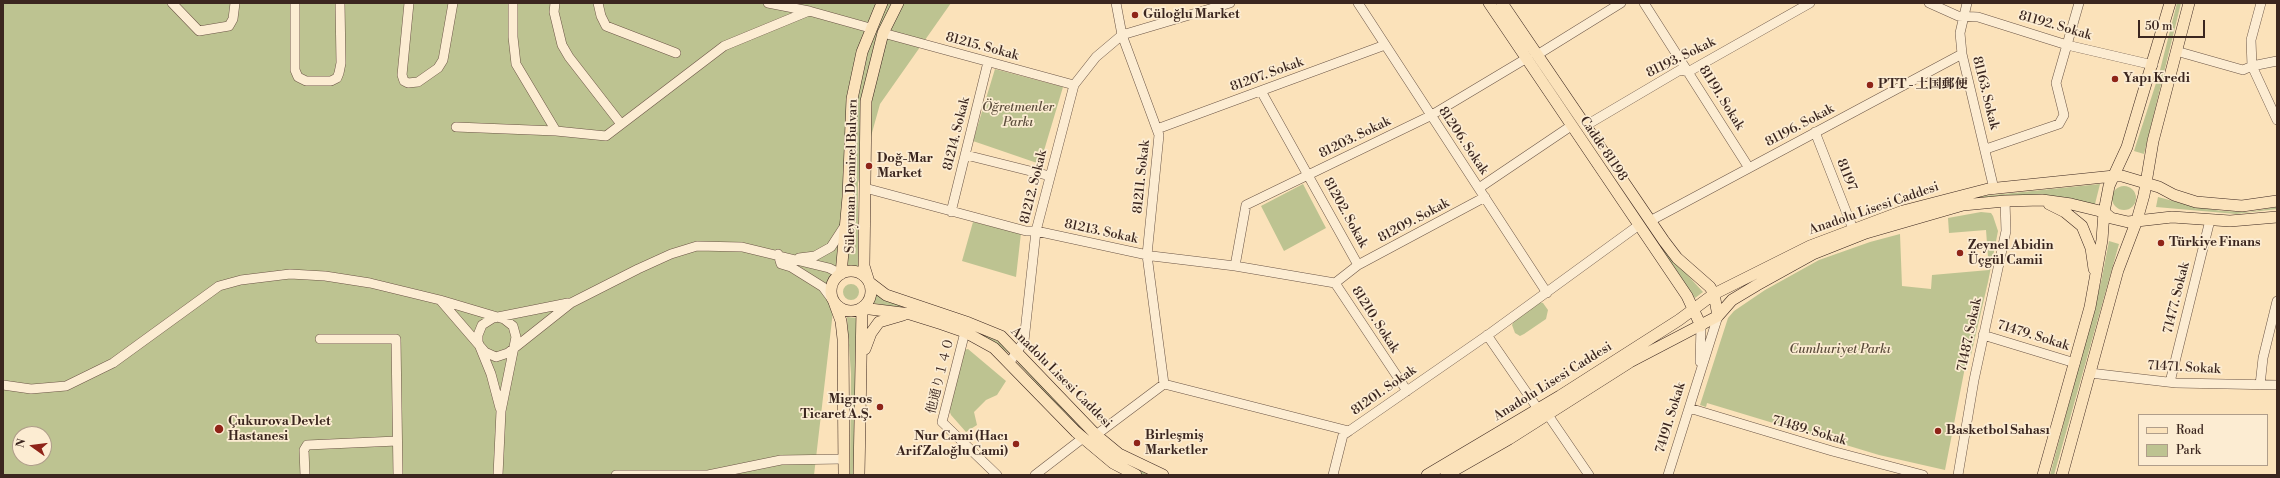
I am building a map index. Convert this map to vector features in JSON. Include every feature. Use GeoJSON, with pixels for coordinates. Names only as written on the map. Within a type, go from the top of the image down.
{"type":"FeatureCollection","features":[{"type":"Feature","properties":{"kind":"main road","name":"Süleyman Demirel Bulvarı"},"geometry":{"type":"LineString","coordinates":[[841,274],[849,174],[852,98],[862,52],[870,28],[882,3]]}},
{"type":"Feature","properties":{"kind":"main road","name":"Süleyman Demirel Bulvarı"},"geometry":{"type":"LineString","coordinates":[[869,282],[864,266],[866,101],[883,34],[898,3]]}},
{"type":"Feature","properties":{"kind":"main road","name":"Cadde 81198"},"geometry":{"type":"LineString","coordinates":[[1489,3],[1532,56],[1585,126],[1650,222],[1677,258],[1710,287],[1714,294]]}},
{"type":"Feature","properties":{"kind":"main road","name":"Cadde 81198"},"geometry":{"type":"LineString","coordinates":[[1502,3],[1571,126],[1687,296],[1701,326]]}},
{"type":"Feature","properties":{"kind":"main road"},"geometry":{"type":"LineString","coordinates":[[2044,475],[2096,277],[2102,240],[2104,212],[2109,186],[2127,146],[2153,64],[2170,3]]}},
{"type":"Feature","properties":{"kind":"main road"},"geometry":{"type":"LineString","coordinates":[[2062,475],[2118,270],[2137,220],[2146,184],[2153,140],[2189,3]]}},
{"type":"Feature","properties":{"kind":"main road"},"geometry":{"type":"LineString","coordinates":[[2114,176],[2122,176],[2159,187],[2184,199],[2201,203],[2242,206],[2277,201]]}},
{"type":"Feature","properties":{"kind":"main road","name":"Anadolu Lisesi Caddesi"},"geometry":{"type":"LineString","coordinates":[[1446,475],[1543,412],[1694,310],[1714,294],[1810,246],[1853,229],[1928,203],[1994,189],[2114,176]]}},
{"type":"Feature","properties":{"kind":"main road"},"geometry":{"type":"LineString","coordinates":[[2042,200],[2065,212],[2082,226],[2091,248],[2096,277]]}},
{"type":"Feature","properties":{"kind":"main road","name":"Anadolu Lisesi Caddesi"},"geometry":{"type":"LineString","coordinates":[[1427,475],[1543,412],[1630,362],[1701,326],[1718,316],[1732,300],[1757,285],[1828,248],[1866,233],[1963,205],[2004,201],[2042,200],[2104,212]]}},
{"type":"Feature","properties":{"kind":"main road"},"geometry":{"type":"LineString","coordinates":[[2104,212],[2111,218],[2128,222],[2180,217],[2246,221],[2277,217]]}},
{"type":"Feature","properties":{"kind":"main road"},"geometry":{"type":"LineString","coordinates":[[834,302],[844,310],[857,310],[862,308],[869,299],[869,282],[860,274],[847,272],[841,274],[832,284],[832,296],[834,302],[841,321],[843,339],[844,475]]}},
{"type":"Feature","properties":{"kind":"main road","name":"Anadolu Lisesi Caddesi"},"geometry":{"type":"LineString","coordinates":[[869,282],[886,295],[970,323],[1001,336],[1096,435],[1119,454],[1163,475]]}},
{"type":"Feature","properties":{"kind":"main road"},"geometry":{"type":"LineString","coordinates":[[1714,294],[1718,316]]}},
{"type":"Feature","properties":{"kind":"main road"},"geometry":{"type":"LineString","coordinates":[[859,475],[862,308]]}},
{"type":"Feature","properties":{"kind":"main road","name":"Anadolu Lisesi Caddesi"},"geometry":{"type":"LineString","coordinates":[[862,308],[910,314],[965,332],[994,348],[1010,362],[1083,438],[1113,462],[1136,475]]}},
{"type":"Feature","properties":{"kind":"main road"},"geometry":{"type":"LineString","coordinates":[[861,363],[870,333],[878,322],[910,314]]}},
{"type":"Feature","properties":{"kind":"street"},"geometry":{"type":"LineString","coordinates":[[172,3],[199,31],[229,26],[233,19],[235,3]]}},
{"type":"Feature","properties":{"kind":"street"},"geometry":{"type":"LineString","coordinates":[[295,3],[295,70],[298,77],[306,80],[331,81],[337,78],[340,63],[340,3]]}},
{"type":"Feature","properties":{"kind":"street"},"geometry":{"type":"LineString","coordinates":[[409,3],[402,75],[404,81],[408,84],[418,82],[438,68],[444,52],[453,3]]}},
{"type":"Feature","properties":{"kind":"street"},"geometry":{"type":"LineString","coordinates":[[513,3],[513,37],[516,64],[556,131]]}},
{"type":"Feature","properties":{"kind":"street"},"geometry":{"type":"LineString","coordinates":[[555,3],[554,12],[562,45],[569,57],[621,124]]}},
{"type":"Feature","properties":{"kind":"street"},"geometry":{"type":"LineString","coordinates":[[598,3],[601,16],[606,26],[676,53]]}},
{"type":"Feature","properties":{"kind":"street"},"geometry":{"type":"LineString","coordinates":[[768,3],[809,11],[870,28]]}},
{"type":"Feature","properties":{"kind":"street","name":"81211. Sokak"},"geometry":{"type":"LineString","coordinates":[[1116,3],[1122,34],[1159,135],[1147,255],[1164,384]]}},
{"type":"Feature","properties":{"kind":"street"},"geometry":{"type":"LineString","coordinates":[[1122,34],[1230,3]]}},
{"type":"Feature","properties":{"kind":"street","name":"81206. Sokak"},"geometry":{"type":"LineString","coordinates":[[1358,3],[1546,293]]}},
{"type":"Feature","properties":{"kind":"street","name":"81203. Sokak"},"geometry":{"type":"LineString","coordinates":[[1235,266],[1246,205],[1430,116],[1621,3]]}},
{"type":"Feature","properties":{"kind":"street","name":"81191. Sokak"},"geometry":{"type":"LineString","coordinates":[[1644,3],[1749,168]]}},
{"type":"Feature","properties":{"kind":"street","name":"81193. Sokak"},"geometry":{"type":"LineString","coordinates":[[1585,126],[1680,70],[1688,72],[1810,3]]}},
{"type":"Feature","properties":{"kind":"street","name":"81192. Sokak"},"geometry":{"type":"LineString","coordinates":[[1929,3],[1964,17],[1978,17],[2067,45],[2153,64]]}},
{"type":"Feature","properties":{"kind":"street","name":"81163. Sokak"},"geometry":{"type":"LineString","coordinates":[[1967,3],[1960,33],[1962,54],[1986,150],[1994,189]]}},
{"type":"Feature","properties":{"kind":"street"},"geometry":{"type":"LineString","coordinates":[[1986,150],[2059,124],[2064,115],[2056,83],[2079,3]]}},
{"type":"Feature","properties":{"kind":"street"},"geometry":{"type":"LineString","coordinates":[[2261,3],[2251,40],[2252,66],[2277,120]]}},
{"type":"Feature","properties":{"kind":"street"},"geometry":{"type":"LineString","coordinates":[[456,126],[556,131],[606,136],[724,46],[809,11]]}},
{"type":"Feature","properties":{"kind":"street","name":"81215. Sokak"},"geometry":{"type":"LineString","coordinates":[[883,34],[1074,86]]}},
{"type":"Feature","properties":{"kind":"street","name":"81212. Sokak"},"geometry":{"type":"LineString","coordinates":[[1010,362],[1024,341],[1036,231],[1074,86],[1096,57],[1122,34]]}},
{"type":"Feature","properties":{"kind":"street","name":"81207. Sokak"},"geometry":{"type":"LineString","coordinates":[[1157,130],[1385,45]]}},
{"type":"Feature","properties":{"kind":"street"},"geometry":{"type":"LineString","coordinates":[[2176,51],[2243,70],[2252,66],[2277,62]]}},
{"type":"Feature","properties":{"kind":"street","name":"81196. Sokak"},"geometry":{"type":"LineString","coordinates":[[1650,222],[1962,54]]}},
{"type":"Feature","properties":{"kind":"street","name":"81214. Sokak"},"geometry":{"type":"LineString","coordinates":[[951,212],[988,62]]}},
{"type":"Feature","properties":{"kind":"street","name":"81202. Sokak"},"geometry":{"type":"LineString","coordinates":[[1261,91],[1358,265]]}},
{"type":"Feature","properties":{"kind":"street"},"geometry":{"type":"LineString","coordinates":[[1479,188],[1571,126]]}},
{"type":"Feature","properties":{"kind":"street","name":"81197"},"geometry":{"type":"LineString","coordinates":[[1815,132],[1853,229]]}},
{"type":"Feature","properties":{"kind":"street"},"geometry":{"type":"LineString","coordinates":[[966,155],[1050,176]]}},
{"type":"Feature","properties":{"kind":"street","name":"81213. Sokak"},"geometry":{"type":"LineString","coordinates":[[865,188],[1026,231],[1036,231],[1147,255],[1235,266],[1335,283]]}},
{"type":"Feature","properties":{"kind":"street","name":"81209. Sokak"},"geometry":{"type":"LineString","coordinates":[[1335,283],[1358,265],[1485,197]]}},
{"type":"Feature","properties":{"kind":"street","name":"71487. Sokak"},"geometry":{"type":"LineString","coordinates":[[1958,475],[1983,335],[2006,230],[2004,201]]}},
{"type":"Feature","properties":{"kind":"street","name":"71477. Sokak"},"geometry":{"type":"LineString","coordinates":[[2170,382],[2210,220]]}},
{"type":"Feature","properties":{"kind":"street","name":"81201. Sokak"},"geometry":{"type":"LineString","coordinates":[[1164,384],[1349,431],[1487,335],[1639,225]]}},
{"type":"Feature","properties":{"kind":"street"},"geometry":{"type":"LineString","coordinates":[[793,259],[815,256],[832,247],[844,227]]}},
{"type":"Feature","properties":{"kind":"street"},"geometry":{"type":"LineString","coordinates":[[440,300],[480,347],[485,352],[496,357],[508,353],[571,303],[671,254],[697,246],[742,247],[778,254],[829,268],[841,274]]}},
{"type":"Feature","properties":{"kind":"street"},"geometry":{"type":"LineString","coordinates":[[778,254],[781,264],[791,267],[823,287],[834,302]]}},
{"type":"Feature","properties":{"kind":"street"},"geometry":{"type":"LineString","coordinates":[[3,385],[31,389],[66,386],[113,363],[219,286],[241,280],[290,274],[325,276],[370,283],[440,300],[499,318],[509,322],[516,332],[501,411],[498,475]]}},
{"type":"Feature","properties":{"kind":"street","name":"81210. Sokak"},"geometry":{"type":"LineString","coordinates":[[1335,283],[1406,390]]}},
{"type":"Feature","properties":{"kind":"street"},"geometry":{"type":"LineString","coordinates":[[2260,385],[2263,358],[2277,301]]}},
{"type":"Feature","properties":{"kind":"street"},"geometry":{"type":"LineString","coordinates":[[501,411],[491,374],[478,342],[479,330],[487,320],[571,303]]}},
{"type":"Feature","properties":{"kind":"street"},"geometry":{"type":"LineString","coordinates":[[1700,369],[1718,316]]}},
{"type":"Feature","properties":{"kind":"street"},"geometry":{"type":"LineString","coordinates":[[1700,369],[1701,326]]}},
{"type":"Feature","properties":{"kind":"street","name":"他通り１４０"},"geometry":{"type":"LineString","coordinates":[[965,332],[942,422],[997,475]]}},
{"type":"Feature","properties":{"kind":"street"},"geometry":{"type":"LineString","coordinates":[[1487,335],[1589,475]]}},
{"type":"Feature","properties":{"kind":"street","name":"71479. Sokak"},"geometry":{"type":"LineString","coordinates":[[1983,335],[2074,363]]}},
{"type":"Feature","properties":{"kind":"street"},"geometry":{"type":"LineString","coordinates":[[320,339],[396,339],[398,475]]}},
{"type":"Feature","properties":{"kind":"street","name":"74191. Sokak"},"geometry":{"type":"LineString","coordinates":[[1668,475],[1700,369]]}},
{"type":"Feature","properties":{"kind":"street","name":"71471. Sokak"},"geometry":{"type":"LineString","coordinates":[[2090,373],[2170,382],[2277,385]]}},
{"type":"Feature","properties":{"kind":"street"},"geometry":{"type":"LineString","coordinates":[[1096,435],[1164,384]]}},
{"type":"Feature","properties":{"kind":"street","name":"71489. Sokak"},"geometry":{"type":"LineString","coordinates":[[1689,408],[1832,451],[1923,475]]}},
{"type":"Feature","properties":{"kind":"street"},"geometry":{"type":"LineString","coordinates":[[1333,475],[1343,436],[1349,431]]}},
{"type":"Feature","properties":{"kind":"street"},"geometry":{"type":"LineString","coordinates":[[1035,475],[1083,438]]}},
{"type":"Feature","properties":{"kind":"street"},"geometry":{"type":"LineString","coordinates":[[305,475],[304,450],[307,445],[397,442]]}},
{"type":"Feature","properties":{"kind":"street"},"geometry":{"type":"LineString","coordinates":[[616,475],[708,475],[781,460],[844,459]]}},
{"type":"Feature","properties":{"kind":"green space"},"geometry":{"type":"Polygon","coordinates":[[[3,3],[951,3],[880,104],[858,183],[858,270],[846,267],[853,202],[840,251],[814,475],[3,475],[3,3]]]}},
{"type":"Feature","properties":{"kind":"green space"},"geometry":{"type":"Polygon","coordinates":[[[1495,3],[1498,3],[1660,245],[1703,292],[1695,298],[1495,3]]]}},
{"type":"Feature","properties":{"kind":"green space"},"geometry":{"type":"Polygon","coordinates":[[[2177,3],[2181,3],[2144,154],[2134,151],[2159,74],[2177,3]]]}},
{"type":"Feature","properties":{"kind":"green space","name":"Öğretmenler Parkı"},"geometry":{"type":"Polygon","coordinates":[[[995,69],[1063,87],[1040,164],[973,141],[995,69]]]}},
{"type":"Feature","properties":{"kind":"green space"},"geometry":{"type":"Polygon","coordinates":[[[1303,184],[1326,228],[1284,251],[1261,206],[1303,184]]]}},
{"type":"Feature","properties":{"kind":"green space"},"geometry":{"type":"Polygon","coordinates":[[[2100,184],[2095,204],[1965,200],[1755,283],[1722,300],[1785,263],[1965,198],[2100,184]]]}},
{"type":"Feature","properties":{"kind":"green space"},"geometry":{"type":"Polygon","coordinates":[[[2124,186],[2132,190],[2136,198],[2132,206],[2124,210],[2116,206],[2112,198],[2116,190],[2124,186]]]}},
{"type":"Feature","properties":{"kind":"green space"},"geometry":{"type":"Polygon","coordinates":[[[2158,197],[2196,207],[2222,211],[2248,212],[2277,207],[2277,209],[2236,214],[2156,207],[2158,197]]]}},
{"type":"Feature","properties":{"kind":"green space","name":"Cumhuriyet Parkı"},"geometry":{"type":"Polygon","coordinates":[[[1981,212],[1991,213],[1998,231],[1971,355],[1967,357],[1945,470],[1879,455],[1707,403],[1706,407],[1700,405],[1728,318],[1734,311],[1765,290],[1819,260],[1870,242],[1900,234],[1902,286],[1931,289],[1932,275],[1989,270],[1986,230],[1949,233],[1948,218],[1981,212]]]}},
{"type":"Feature","properties":{"kind":"green space"},"geometry":{"type":"Polygon","coordinates":[[[973,222],[1021,233],[1016,277],[962,261],[973,222]]]}},
{"type":"Feature","properties":{"kind":"green space"},"geometry":{"type":"Polygon","coordinates":[[[2109,241],[2119,244],[2054,475],[2050,475],[2101,282],[2109,241]]]}},
{"type":"Feature","properties":{"kind":"green space"},"geometry":{"type":"Polygon","coordinates":[[[851,284],[858,289],[859,292],[854,299],[851,300],[844,295],[843,292],[848,285],[851,284]]]}},
{"type":"Feature","properties":{"kind":"green space"},"geometry":{"type":"Polygon","coordinates":[[[873,293],[885,299],[953,321],[991,337],[1012,351],[1010,354],[999,346],[901,308],[873,303],[873,293]]]}},
{"type":"Feature","properties":{"kind":"green space"},"geometry":{"type":"Polygon","coordinates":[[[1539,302],[1543,303],[1548,310],[1546,319],[1520,336],[1515,333],[1512,325],[1514,321],[1539,302]]]}},
{"type":"Feature","properties":{"kind":"green space"},"geometry":{"type":"Polygon","coordinates":[[[847,317],[857,318],[854,475],[850,475],[851,374],[847,317]]]}},
{"type":"Feature","properties":{"kind":"green space"},"geometry":{"type":"Polygon","coordinates":[[[968,349],[1006,381],[997,395],[986,400],[974,412],[977,425],[966,432],[951,415],[948,407],[963,350],[968,349]]]}},
{"type":"Feature","properties":{"kind":"green space"},"geometry":{"type":"Polygon","coordinates":[[[1021,360],[1117,457],[1148,475],[1143,475],[1115,459],[1085,435],[1018,363],[1021,360]]]}},
{"type":"Feature","properties":{"kind":"place","name":"Güloğlu Market"},"geometry":{"type":"Point","coordinates":[1135,15]}},
{"type":"Feature","properties":{"kind":"place","name":"Yapı Kredi"},"geometry":{"type":"Point","coordinates":[2115,79]}},
{"type":"Feature","properties":{"kind":"place","name":"PTT - 土国郵便"},"geometry":{"type":"Point","coordinates":[1870,85]}},
{"type":"Feature","properties":{"kind":"place","name":"Doğ-Mar Market"},"geometry":{"type":"Point","coordinates":[869,166]}},
{"type":"Feature","properties":{"kind":"place","name":"Türkiye Finans"},"geometry":{"type":"Point","coordinates":[2161,243]}},
{"type":"Feature","properties":{"kind":"place","name":"Zeynel Abidin Üçgül Camii"},"geometry":{"type":"Point","coordinates":[1960,253]}},
{"type":"Feature","properties":{"kind":"place","name":"Migros Ticaret A.Ş."},"geometry":{"type":"Point","coordinates":[880,407]}},
{"type":"Feature","properties":{"kind":"place","name":"Çukurova Devlet Hastanesi"},"geometry":{"type":"Point","coordinates":[219,429]}},
{"type":"Feature","properties":{"kind":"place","name":"Basketbol Sahası"},"geometry":{"type":"Point","coordinates":[1938,431]}},
{"type":"Feature","properties":{"kind":"place","name":"Birleşmiş Marketler"},"geometry":{"type":"Point","coordinates":[1137,443]}},
{"type":"Feature","properties":{"kind":"place","name":"Nur Cami (Hacı Arif Zaloğlu Cami)"},"geometry":{"type":"Point","coordinates":[1016,444]}}]}
